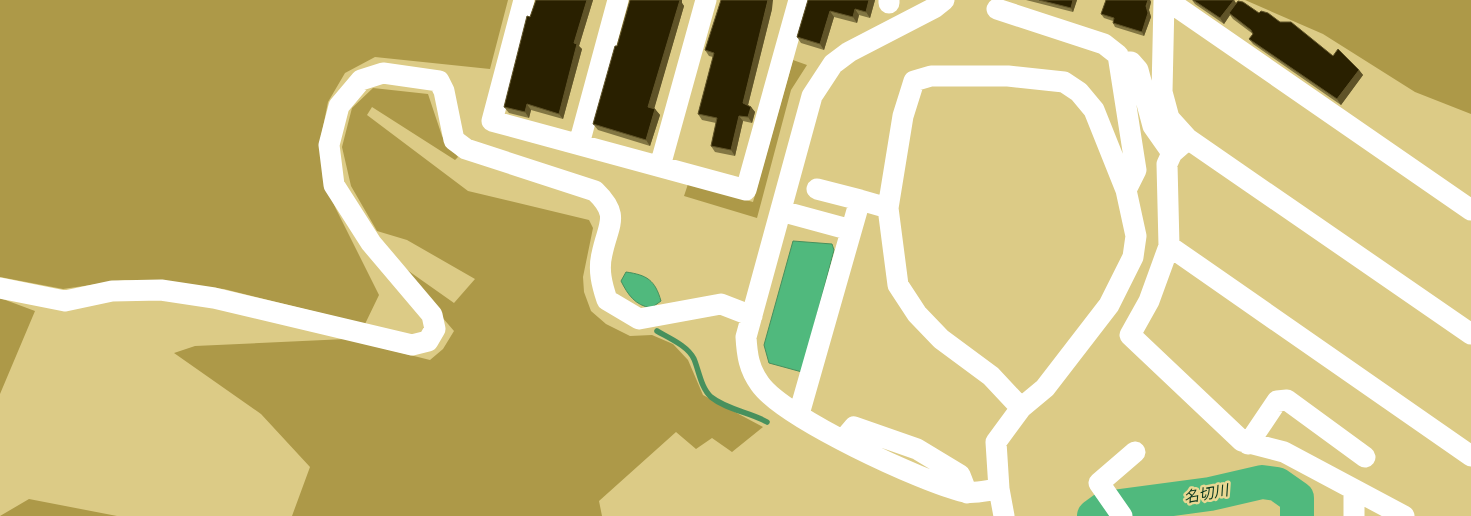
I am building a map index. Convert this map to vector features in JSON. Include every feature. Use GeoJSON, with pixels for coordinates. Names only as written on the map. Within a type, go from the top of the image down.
{"type":"FeatureCollection","features":[{"type":"Feature","properties":{"kind":"street"},"geometry":{"type":"LineString","coordinates":[[524,0],[492,121],[746,190],[799,0]]}},
{"type":"Feature","properties":{"kind":"street"},"geometry":{"type":"LineString","coordinates":[[579,144],[618,0]]}},
{"type":"Feature","properties":{"kind":"street"},"geometry":{"type":"LineString","coordinates":[[660,166],[706,0]]}},
{"type":"Feature","properties":{"kind":"street"},"geometry":{"type":"LineString","coordinates":[[944,0],[934,8],[849,52],[833,64],[823,76],[812,96],[746,337],[747,356],[752,373],[761,386],[775,399],[843,440],[943,486],[967,492],[999,489]]}},
{"type":"Feature","properties":{"kind":"street"},"geometry":{"type":"LineString","coordinates":[[1165,0],[1162,92],[1169,118],[1180,146]]}},
{"type":"Feature","properties":{"kind":"street"},"geometry":{"type":"LineString","coordinates":[[1165,0],[1471,210]]}},
{"type":"Feature","properties":{"kind":"street"},"geometry":{"type":"LineString","coordinates":[[997,9],[1104,44],[1118,54],[1136,170],[1126,190]]}},
{"type":"Feature","properties":{"kind":"street"},"geometry":{"type":"LineString","coordinates":[[1119,62],[1131,62],[1138,70],[1153,126],[1180,146],[1471,334]]}},
{"type":"Feature","properties":{"kind":"street"},"geometry":{"type":"LineString","coordinates":[[0,288],[65,301],[112,291],[161,290],[214,298],[412,345],[428,341],[435,329],[432,315],[371,242],[334,185],[329,145],[339,106],[361,80],[383,72],[439,81],[444,91],[454,140],[466,149],[596,191],[608,203],[611,220],[601,256],[601,280],[607,300],[639,319],[721,304],[752,316]]}},
{"type":"Feature","properties":{"kind":"street"},"geometry":{"type":"LineString","coordinates":[[1004,516],[999,489],[996,442],[1021,408],[1045,388],[1109,305],[1133,257],[1136,236],[1126,190],[1094,110],[1079,92],[1064,82],[1008,76],[931,76],[914,80],[903,116],[888,208],[898,285],[918,314],[941,339],[991,376],[1021,408]]}},
{"type":"Feature","properties":{"kind":"street"},"geometry":{"type":"LineString","coordinates":[[1180,146],[1167,164],[1169,246],[1149,301],[1130,335],[1242,441],[1284,452],[1404,516]]}},
{"type":"Feature","properties":{"kind":"street"},"geometry":{"type":"LineString","coordinates":[[817,189],[888,208]]}},
{"type":"Feature","properties":{"kind":"street"},"geometry":{"type":"LineString","coordinates":[[799,414],[860,200]]}},
{"type":"Feature","properties":{"kind":"street"},"geometry":{"type":"LineString","coordinates":[[781,211],[852,230]]}},
{"type":"Feature","properties":{"kind":"street"},"geometry":{"type":"LineString","coordinates":[[1169,246],[1471,456]]}},
{"type":"Feature","properties":{"kind":"street"},"geometry":{"type":"LineString","coordinates":[[1248,444],[1277,401],[1287,400],[1365,457]]}},
{"type":"Feature","properties":{"kind":"street"},"geometry":{"type":"LineString","coordinates":[[1118,510],[1099,483],[1135,452]]}},
{"type":"Feature","properties":{"kind":"street"},"geometry":{"type":"LineString","coordinates":[[1354,490],[1354,516]]}},
{"type":"Feature","properties":{"kind":"shaded area"},"geometry":{"type":"Polygon","coordinates":[[[0,0],[508,0],[490,69],[375,57],[345,73],[328,102],[320,142],[323,179],[379,295],[365,324],[224,289],[125,280],[63,289],[0,277],[0,0]]]}},
{"type":"Feature","properties":{"kind":"shaded area"},"geometry":{"type":"Polygon","coordinates":[[[1245,0],[1471,0],[1471,114],[1415,92],[1323,34],[1245,0]]]}},
{"type":"Feature","properties":{"kind":"shaded area"},"geometry":{"type":"Polygon","coordinates":[[[793,60],[807,65],[791,90],[757,218],[684,196],[688,184],[753,202],[793,60]]]}},
{"type":"Feature","properties":{"kind":"shaded area"},"geometry":{"type":"Polygon","coordinates":[[[373,88],[428,94],[442,136],[458,157],[455,160],[372,107],[367,115],[468,191],[589,220],[593,228],[583,277],[584,292],[591,311],[606,324],[630,336],[652,335],[673,344],[688,360],[703,395],[763,427],[732,452],[712,438],[696,449],[676,432],[599,501],[602,516],[292,516],[310,467],[261,414],[174,353],[195,346],[346,339],[430,360],[443,349],[454,331],[393,260],[454,303],[475,279],[407,240],[377,231],[351,186],[342,147],[352,108],[373,88]]]}},
{"type":"Feature","properties":{"kind":"shaded area"},"geometry":{"type":"Polygon","coordinates":[[[793,241],[832,244],[834,250],[802,372],[769,363],[764,345],[793,241]]]}},
{"type":"Feature","properties":{"kind":"shaded area"},"geometry":{"type":"Polygon","coordinates":[[[626,272],[645,277],[653,283],[661,301],[651,308],[636,302],[629,295],[621,281],[626,272]]]}},
{"type":"Feature","properties":{"kind":"shaded area"},"geometry":{"type":"Polygon","coordinates":[[[0,298],[35,311],[0,394],[0,298]]]}},
{"type":"Feature","properties":{"kind":"shaded area"},"geometry":{"type":"Polygon","coordinates":[[[29,499],[117,516],[0,516],[29,499]]]}},
{"type":"Feature","properties":{"kind":"building"},"geometry":{"type":"Polygon","coordinates":[[[536,0],[587,0],[574,43],[577,44],[559,114],[527,104],[525,112],[504,107],[527,16],[530,17],[536,0]]]}},
{"type":"Feature","properties":{"kind":"building"},"geometry":{"type":"Polygon","coordinates":[[[630,0],[680,0],[648,107],[655,109],[646,140],[593,124],[630,0]]]}},
{"type":"Feature","properties":{"kind":"building"},"geometry":{"type":"Polygon","coordinates":[[[721,0],[768,0],[743,103],[751,107],[748,117],[739,116],[731,150],[711,146],[717,118],[698,114],[714,53],[705,50],[721,0]]]}},
{"type":"Feature","properties":{"kind":"building"},"geometry":{"type":"Polygon","coordinates":[[[808,0],[869,0],[866,12],[855,9],[853,17],[830,11],[820,44],[797,37],[808,0]]]}},
{"type":"Feature","properties":{"kind":"building"},"geometry":{"type":"Polygon","coordinates":[[[1039,0],[1073,0],[1071,8],[1039,0]]]}},
{"type":"Feature","properties":{"kind":"building"},"geometry":{"type":"Polygon","coordinates":[[[1106,0],[1148,0],[1146,6],[1148,13],[1142,32],[1113,23],[1114,18],[1101,14],[1106,0]]]}},
{"type":"Feature","properties":{"kind":"building"},"geometry":{"type":"Polygon","coordinates":[[[1193,0],[1234,0],[1220,18],[1193,0]]]}},
{"type":"Feature","properties":{"kind":"building"},"geometry":{"type":"Polygon","coordinates":[[[1238,1],[1243,2],[1259,13],[1261,11],[1268,13],[1280,22],[1291,22],[1333,56],[1338,49],[1359,70],[1337,99],[1249,39],[1253,34],[1251,30],[1229,13],[1238,1]]]}},
{"type":"Feature","properties":{"kind":"waterway"},"geometry":{"type":"LineString","coordinates":[[657,331],[678,343],[691,354],[703,384],[711,397],[724,405],[767,422]]}},
{"type":"Feature","properties":{"kind":"waterway","name":"名切川"},"geometry":{"type":"LineString","coordinates":[[1094,516],[1105,508],[1210,494],[1262,482],[1277,484],[1297,498],[1297,516]]}}]}
